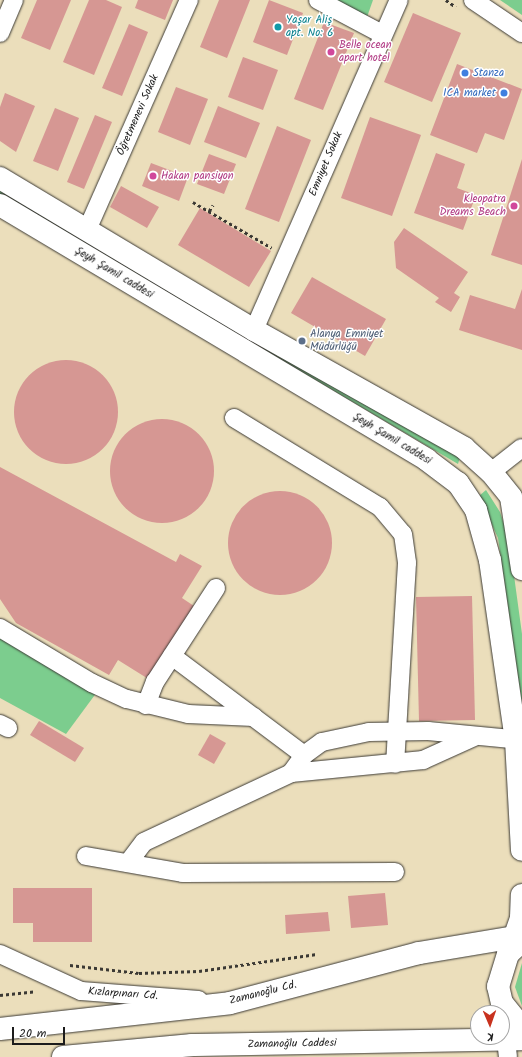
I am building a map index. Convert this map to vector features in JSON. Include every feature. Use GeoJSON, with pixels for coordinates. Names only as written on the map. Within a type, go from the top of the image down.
{"type":"FeatureCollection","features":[{"type":"Feature","properties":{"kind":"main road","name":"Şeyh Şamil caddesi"},"geometry":{"type":"LineString","coordinates":[[0,178],[254,330],[464,448],[491,472],[511,497],[522,569]]}},
{"type":"Feature","properties":{"kind":"main road","name":"Şeyh Şamil caddesi"},"geometry":{"type":"LineString","coordinates":[[0,205],[427,460],[458,483],[476,510],[484,529],[519,740],[522,850]]}},
{"type":"Feature","properties":{"kind":"main road"},"geometry":{"type":"LineString","coordinates":[[244,351],[254,330]]}},
{"type":"Feature","properties":{"kind":"main road"},"geometry":{"type":"LineString","coordinates":[[458,483],[491,472]]}},
{"type":"Feature","properties":{"kind":"main road"},"geometry":{"type":"LineString","coordinates":[[516,1045],[498,986],[517,942],[521,918],[522,895]]}},
{"type":"Feature","properties":{"kind":"main road","name":"Zamanoğlu Cd."},"geometry":{"type":"LineString","coordinates":[[0,1029],[230,1003],[419,953],[517,942]]}},
{"type":"Feature","properties":{"kind":"main road","name":"Zamanoğlu Caddesi"},"geometry":{"type":"LineString","coordinates":[[63,1057],[189,1051],[516,1045]]}},
{"type":"Feature","properties":{"kind":"street"},"geometry":{"type":"LineString","coordinates":[[0,33],[14,0]]}},
{"type":"Feature","properties":{"kind":"street","name":"Öğretmenevi Sokak"},"geometry":{"type":"LineString","coordinates":[[87,230],[189,0]]}},
{"type":"Feature","properties":{"kind":"street"},"geometry":{"type":"LineString","coordinates":[[318,0],[382,34]]}},
{"type":"Feature","properties":{"kind":"street","name":"Emniyet Sokak"},"geometry":{"type":"LineString","coordinates":[[254,330],[382,34],[399,0]]}},
{"type":"Feature","properties":{"kind":"street"},"geometry":{"type":"LineString","coordinates":[[473,0],[522,32]]}},
{"type":"Feature","properties":{"kind":"street"},"geometry":{"type":"LineString","coordinates":[[234,418],[380,507],[403,534],[407,562],[394,730],[394,764]]}},
{"type":"Feature","properties":{"kind":"street"},"geometry":{"type":"LineString","coordinates":[[491,472],[522,448]]}},
{"type":"Feature","properties":{"kind":"street"},"geometry":{"type":"LineString","coordinates":[[146,705],[155,682],[216,588]]}},
{"type":"Feature","properties":{"kind":"street"},"geometry":{"type":"LineString","coordinates":[[0,628],[92,683],[146,705],[188,714],[254,717]]}},
{"type":"Feature","properties":{"kind":"street"},"geometry":{"type":"LineString","coordinates":[[172,656],[304,755]]}},
{"type":"Feature","properties":{"kind":"street"},"geometry":{"type":"LineString","coordinates":[[291,773],[304,755],[333,738],[394,730],[474,738],[519,740]]}},
{"type":"Feature","properties":{"kind":"street"},"geometry":{"type":"LineString","coordinates":[[128,863],[144,842],[291,773],[394,764],[437,756],[474,738]]}},
{"type":"Feature","properties":{"kind":"street"},"geometry":{"type":"LineString","coordinates":[[86,856],[204,874],[395,872]]}},
{"type":"Feature","properties":{"kind":"street","name":"Kızlarpınarı Cd."},"geometry":{"type":"LineString","coordinates":[[0,954],[81,991],[230,1003]]}},
{"type":"Feature","properties":{"kind":"path"},"geometry":{"type":"LineString","coordinates":[[193,202],[277,251]]}},
{"type":"Feature","properties":{"kind":"path"},"geometry":{"type":"LineString","coordinates":[[209,211],[213,205]]}},
{"type":"Feature","properties":{"kind":"path"},"geometry":{"type":"LineString","coordinates":[[65,964],[139,973],[199,971],[317,954]]}},
{"type":"Feature","properties":{"kind":"green space"},"geometry":{"type":"Polygon","coordinates":[[[335,0],[373,0],[367,17],[335,0]]]}},
{"type":"Feature","properties":{"kind":"green space"},"geometry":{"type":"Polygon","coordinates":[[[500,0],[522,0],[522,15],[500,0]]]}},
{"type":"Feature","properties":{"kind":"green space"},"geometry":{"type":"Polygon","coordinates":[[[0,188],[239,329],[236,334],[0,196],[0,188]]]}},
{"type":"Feature","properties":{"kind":"green space"},"geometry":{"type":"Polygon","coordinates":[[[264,343],[460,457],[458,464],[261,348],[264,343]]]}},
{"type":"Feature","properties":{"kind":"green space"},"geometry":{"type":"Polygon","coordinates":[[[486,490],[500,512],[509,539],[522,634],[522,705],[498,538],[479,496],[486,490]]]}},
{"type":"Feature","properties":{"kind":"green space"},"geometry":{"type":"Polygon","coordinates":[[[0,634],[97,692],[66,734],[0,698],[0,634]]]}},
{"type":"Feature","properties":{"kind":"green space"},"geometry":{"type":"Polygon","coordinates":[[[522,963],[522,1006],[515,987],[522,963]]]}},
{"type":"Feature","properties":{"kind":"building"},"geometry":{"type":"Polygon","coordinates":[[[37,0],[71,0],[50,50],[21,38],[37,0]]]}},
{"type":"Feature","properties":{"kind":"building"},"geometry":{"type":"Polygon","coordinates":[[[89,0],[106,0],[122,7],[94,75],[63,62],[89,0]]]}},
{"type":"Feature","properties":{"kind":"building"},"geometry":{"type":"Polygon","coordinates":[[[138,0],[173,0],[165,20],[135,8],[138,0]]]}},
{"type":"Feature","properties":{"kind":"building"},"geometry":{"type":"Polygon","coordinates":[[[219,0],[250,0],[227,58],[200,47],[219,0]]]}},
{"type":"Feature","properties":{"kind":"building","name":"Yaşar Aliş apt. No: 6"},"geometry":{"type":"Polygon","coordinates":[[[269,0],[303,13],[287,55],[253,42],[269,0]]]}},
{"type":"Feature","properties":{"kind":"building"},"geometry":{"type":"Polygon","coordinates":[[[413,13],[461,33],[432,102],[384,82],[413,13]]]}},
{"type":"Feature","properties":{"kind":"building"},"geometry":{"type":"Polygon","coordinates":[[[324,22],[354,33],[323,110],[294,99],[324,22]]]}},
{"type":"Feature","properties":{"kind":"building"},"geometry":{"type":"Polygon","coordinates":[[[129,24],[148,32],[122,96],[102,88],[129,24]]]}},
{"type":"Feature","properties":{"kind":"building"},"geometry":{"type":"Polygon","coordinates":[[[243,57],[278,70],[263,110],[228,97],[243,57]]]}},
{"type":"Feature","properties":{"kind":"building"},"geometry":{"type":"Polygon","coordinates":[[[457,64],[522,89],[504,140],[485,133],[477,153],[430,135],[457,64]]]}},
{"type":"Feature","properties":{"kind":"building"},"geometry":{"type":"Polygon","coordinates":[[[176,87],[208,99],[190,145],[158,132],[176,87]]]}},
{"type":"Feature","properties":{"kind":"building"},"geometry":{"type":"Polygon","coordinates":[[[5,93],[35,106],[16,152],[0,141],[0,107],[5,93]]]}},
{"type":"Feature","properties":{"kind":"building"},"geometry":{"type":"Polygon","coordinates":[[[218,106],[260,123],[246,158],[204,142],[218,106]]]}},
{"type":"Feature","properties":{"kind":"building"},"geometry":{"type":"Polygon","coordinates":[[[55,108],[79,118],[58,171],[33,161],[55,108]]]}},
{"type":"Feature","properties":{"kind":"building"},"geometry":{"type":"Polygon","coordinates":[[[95,115],[112,122],[84,189],[67,182],[95,115]]]}},
{"type":"Feature","properties":{"kind":"building"},"geometry":{"type":"Polygon","coordinates":[[[370,117],[421,135],[392,216],[341,198],[370,117]]]}},
{"type":"Feature","properties":{"kind":"building"},"geometry":{"type":"Polygon","coordinates":[[[277,126],[311,140],[279,222],[245,209],[277,126]]]}},
{"type":"Feature","properties":{"kind":"building"},"geometry":{"type":"Polygon","coordinates":[[[436,153],[465,164],[457,188],[476,195],[463,230],[414,213],[436,153]]]}},
{"type":"Feature","properties":{"kind":"building"},"geometry":{"type":"Polygon","coordinates":[[[209,154],[236,164],[224,194],[197,184],[209,154]]]}},
{"type":"Feature","properties":{"kind":"building","name":"Kleopatra Dreams Beach"},"geometry":{"type":"Polygon","coordinates":[[[522,159],[522,265],[491,255],[522,159]]]}},
{"type":"Feature","properties":{"kind":"building"},"geometry":{"type":"Polygon","coordinates":[[[151,163],[188,177],[179,201],[142,186],[151,163]]]}},
{"type":"Feature","properties":{"kind":"building"},"geometry":{"type":"Polygon","coordinates":[[[121,186],[159,207],[147,228],[110,207],[121,186]]]}},
{"type":"Feature","properties":{"kind":"building"},"geometry":{"type":"Polygon","coordinates":[[[200,208],[271,251],[249,287],[178,245],[200,208]]]}},
{"type":"Feature","properties":{"kind":"building"},"geometry":{"type":"Polygon","coordinates":[[[404,228],[468,272],[454,293],[460,297],[451,312],[435,302],[439,298],[396,268],[394,242],[404,228]]]}},
{"type":"Feature","properties":{"kind":"building"},"geometry":{"type":"Polygon","coordinates":[[[312,277],[386,319],[365,356],[291,313],[312,277]]]}},
{"type":"Feature","properties":{"kind":"building"},"geometry":{"type":"Polygon","coordinates":[[[522,289],[522,350],[459,330],[470,295],[515,309],[522,289]]]}},
{"type":"Feature","properties":{"kind":"building"},"geometry":{"type":"Polygon","coordinates":[[[66,360],[86,364],[95,368],[103,375],[110,383],[114,392],[118,412],[114,432],[110,441],[103,449],[95,456],[86,460],[66,464],[46,460],[37,456],[29,449],[22,441],[18,432],[14,412],[18,392],[22,383],[29,375],[37,368],[46,364],[66,360]]]}},
{"type":"Feature","properties":{"kind":"building"},"geometry":{"type":"Polygon","coordinates":[[[162,419],[182,423],[191,427],[199,434],[206,442],[210,451],[214,471],[210,491],[206,500],[199,508],[191,515],[182,519],[162,523],[142,519],[133,515],[125,508],[118,500],[114,491],[110,471],[114,451],[118,442],[125,434],[133,427],[142,423],[162,419]]]}},
{"type":"Feature","properties":{"kind":"building"},"geometry":{"type":"Polygon","coordinates":[[[0,467],[176,562],[180,554],[202,566],[182,598],[194,606],[150,680],[118,660],[109,675],[16,623],[0,599],[0,467]]]}},
{"type":"Feature","properties":{"kind":"building"},"geometry":{"type":"Polygon","coordinates":[[[280,491],[300,495],[309,499],[317,506],[324,514],[328,523],[332,543],[328,563],[324,572],[317,580],[309,587],[300,591],[280,595],[260,591],[251,587],[243,580],[236,572],[232,563],[228,543],[232,523],[236,514],[243,506],[251,499],[260,495],[280,491]]]}},
{"type":"Feature","properties":{"kind":"building"},"geometry":{"type":"Polygon","coordinates":[[[472,596],[475,720],[419,721],[416,597],[472,596]]]}},
{"type":"Feature","properties":{"kind":"building"},"geometry":{"type":"Polygon","coordinates":[[[39,721],[84,748],[75,762],[30,735],[39,721]]]}},
{"type":"Feature","properties":{"kind":"building"},"geometry":{"type":"Polygon","coordinates":[[[210,734],[226,743],[214,764],[198,755],[210,734]]]}},
{"type":"Feature","properties":{"kind":"building"},"geometry":{"type":"Polygon","coordinates":[[[13,888],[92,888],[92,942],[33,942],[33,923],[13,923],[13,888]]]}},
{"type":"Feature","properties":{"kind":"building"},"geometry":{"type":"Polygon","coordinates":[[[385,893],[388,925],[351,928],[348,896],[385,893]]]}},
{"type":"Feature","properties":{"kind":"building"},"geometry":{"type":"Polygon","coordinates":[[[328,912],[330,931],[286,934],[285,915],[328,912]]]}},
{"type":"Feature","properties":{"kind":"place","name":"Yaşar Aliş apt. No: 6"},"geometry":{"type":"Point","coordinates":[278,27]}},
{"type":"Feature","properties":{"kind":"place","name":"Belle ocean apart hotel"},"geometry":{"type":"Point","coordinates":[331,52]}},
{"type":"Feature","properties":{"kind":"place","name":"Stanza"},"geometry":{"type":"Point","coordinates":[465,73]}},
{"type":"Feature","properties":{"kind":"place","name":"ICA market"},"geometry":{"type":"Point","coordinates":[504,93]}},
{"type":"Feature","properties":{"kind":"place","name":"Hakan pansiyon"},"geometry":{"type":"Point","coordinates":[153,176]}},
{"type":"Feature","properties":{"kind":"place","name":"Kleopatra Dreams Beach"},"geometry":{"type":"Point","coordinates":[514,206]}},
{"type":"Feature","properties":{"kind":"place","name":"Alanya Emniyet Müdürlüğü"},"geometry":{"type":"Point","coordinates":[302,341]}}]}
